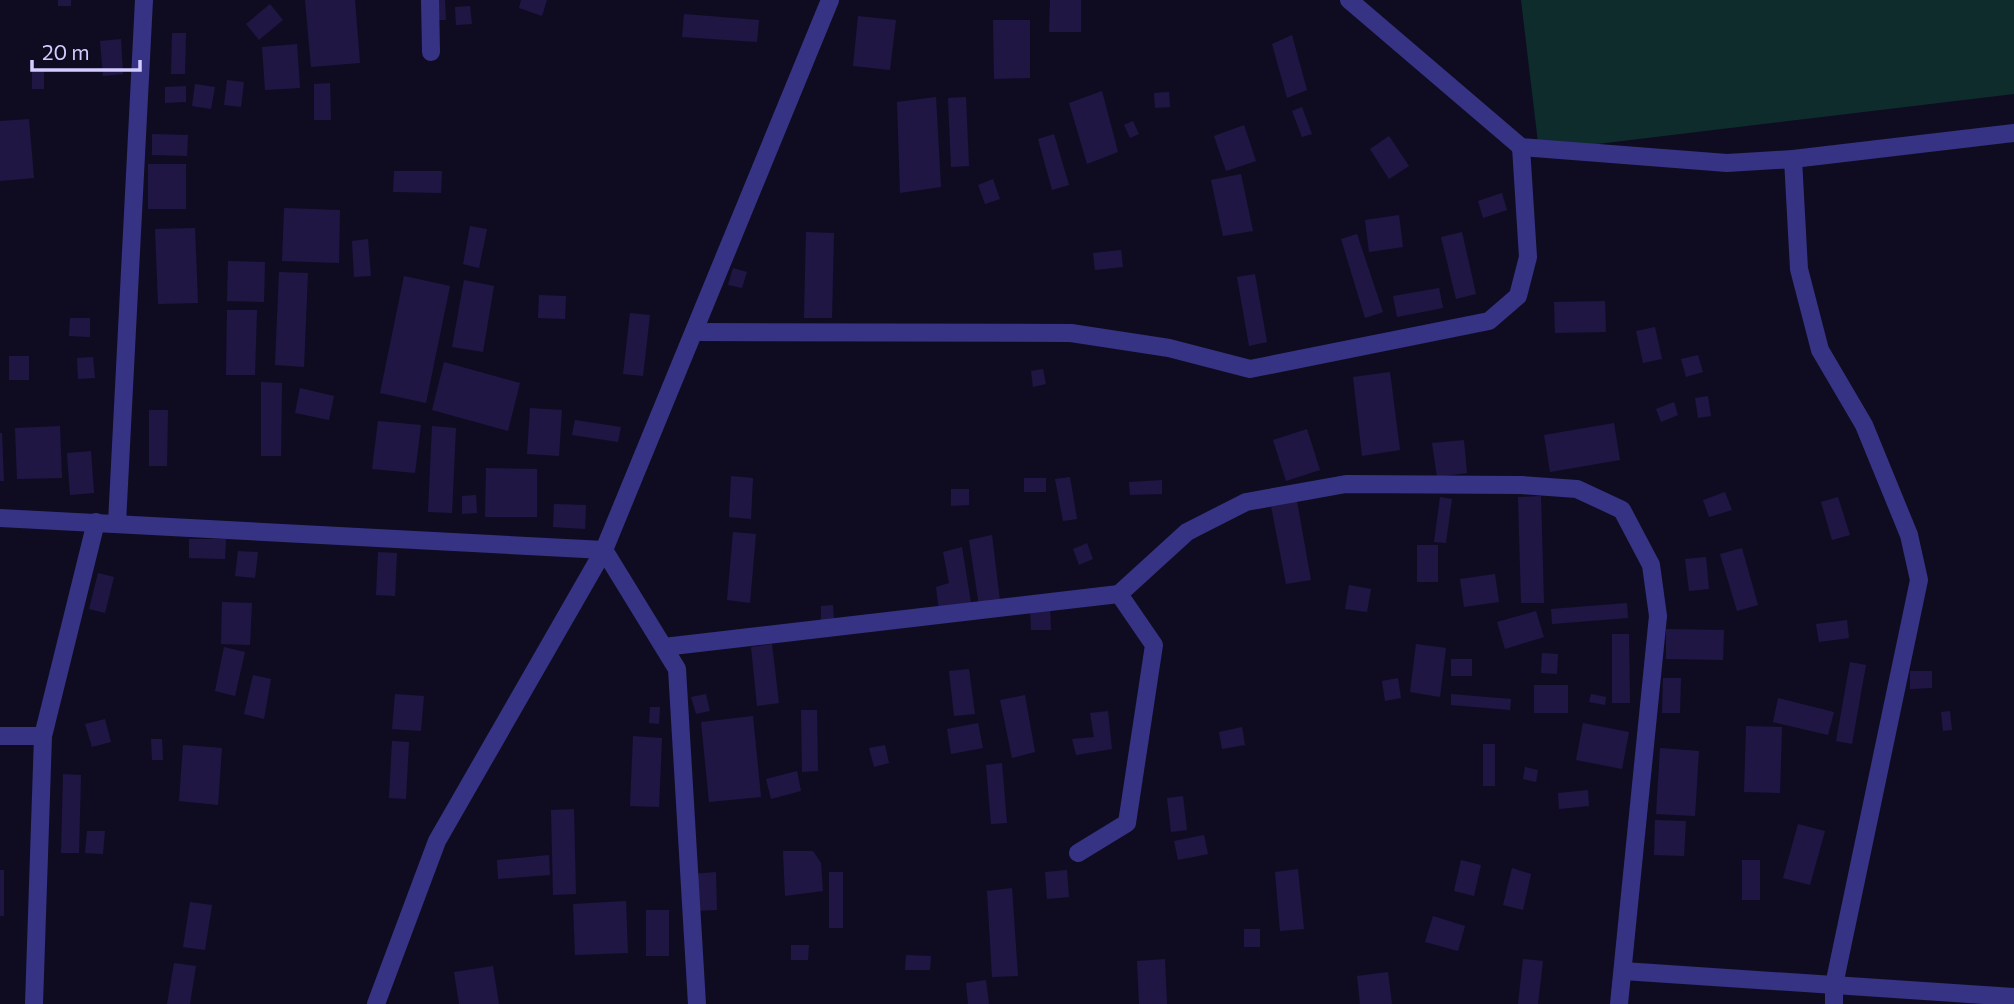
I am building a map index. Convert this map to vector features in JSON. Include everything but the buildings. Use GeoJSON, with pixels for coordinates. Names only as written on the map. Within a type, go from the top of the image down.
{"type":"FeatureCollection","features":[{"type":"Feature","properties":{"kind":"street"},"geometry":{"type":"LineString","coordinates":[[117,523],[144,0]]}},
{"type":"Feature","properties":{"kind":"street"},"geometry":{"type":"LineString","coordinates":[[430,0],[431,52]]}},
{"type":"Feature","properties":{"kind":"street"},"geometry":{"type":"LineString","coordinates":[[376,1004],[437,841],[604,550],[830,0]]}},
{"type":"Feature","properties":{"kind":"street"},"geometry":{"type":"LineString","coordinates":[[1349,0],[1521,147],[1727,163],[1793,159],[2014,133]]}},
{"type":"Feature","properties":{"kind":"street"},"geometry":{"type":"LineString","coordinates":[[694,332],[1071,333],[1169,348],[1250,369],[1489,321],[1518,296],[1528,257],[1521,147]]}},
{"type":"Feature","properties":{"kind":"street"},"geometry":{"type":"LineString","coordinates":[[1793,159],[1799,269],[1820,350],[1864,425],[1909,535],[1919,580],[1834,985],[1834,1004]]}},
{"type":"Feature","properties":{"kind":"street"},"geometry":{"type":"LineString","coordinates":[[664,647],[1119,594],[1187,532],[1246,502],[1346,484],[1521,485],[1577,489],[1622,510],[1651,565],[1658,616],[1619,1004]]}},
{"type":"Feature","properties":{"kind":"street"},"geometry":{"type":"LineString","coordinates":[[0,518],[604,550]]}},
{"type":"Feature","properties":{"kind":"street"},"geometry":{"type":"LineString","coordinates":[[34,1004],[43,736],[96,522]]}},
{"type":"Feature","properties":{"kind":"street"},"geometry":{"type":"LineString","coordinates":[[604,550],[677,669],[697,1004]]}},
{"type":"Feature","properties":{"kind":"street"},"geometry":{"type":"LineString","coordinates":[[1078,853],[1127,823],[1154,645],[1119,594]]}},
{"type":"Feature","properties":{"kind":"street"},"geometry":{"type":"LineString","coordinates":[[0,736],[43,736]]}},
{"type":"Feature","properties":{"kind":"street"},"geometry":{"type":"LineString","coordinates":[[1623,971],[2014,997]]}},
{"type":"Feature","properties":{"kind":"green space"},"geometry":{"type":"Polygon","coordinates":[[[1521,0],[2014,0],[2014,94],[1539,151],[1521,0]]]}}]}
